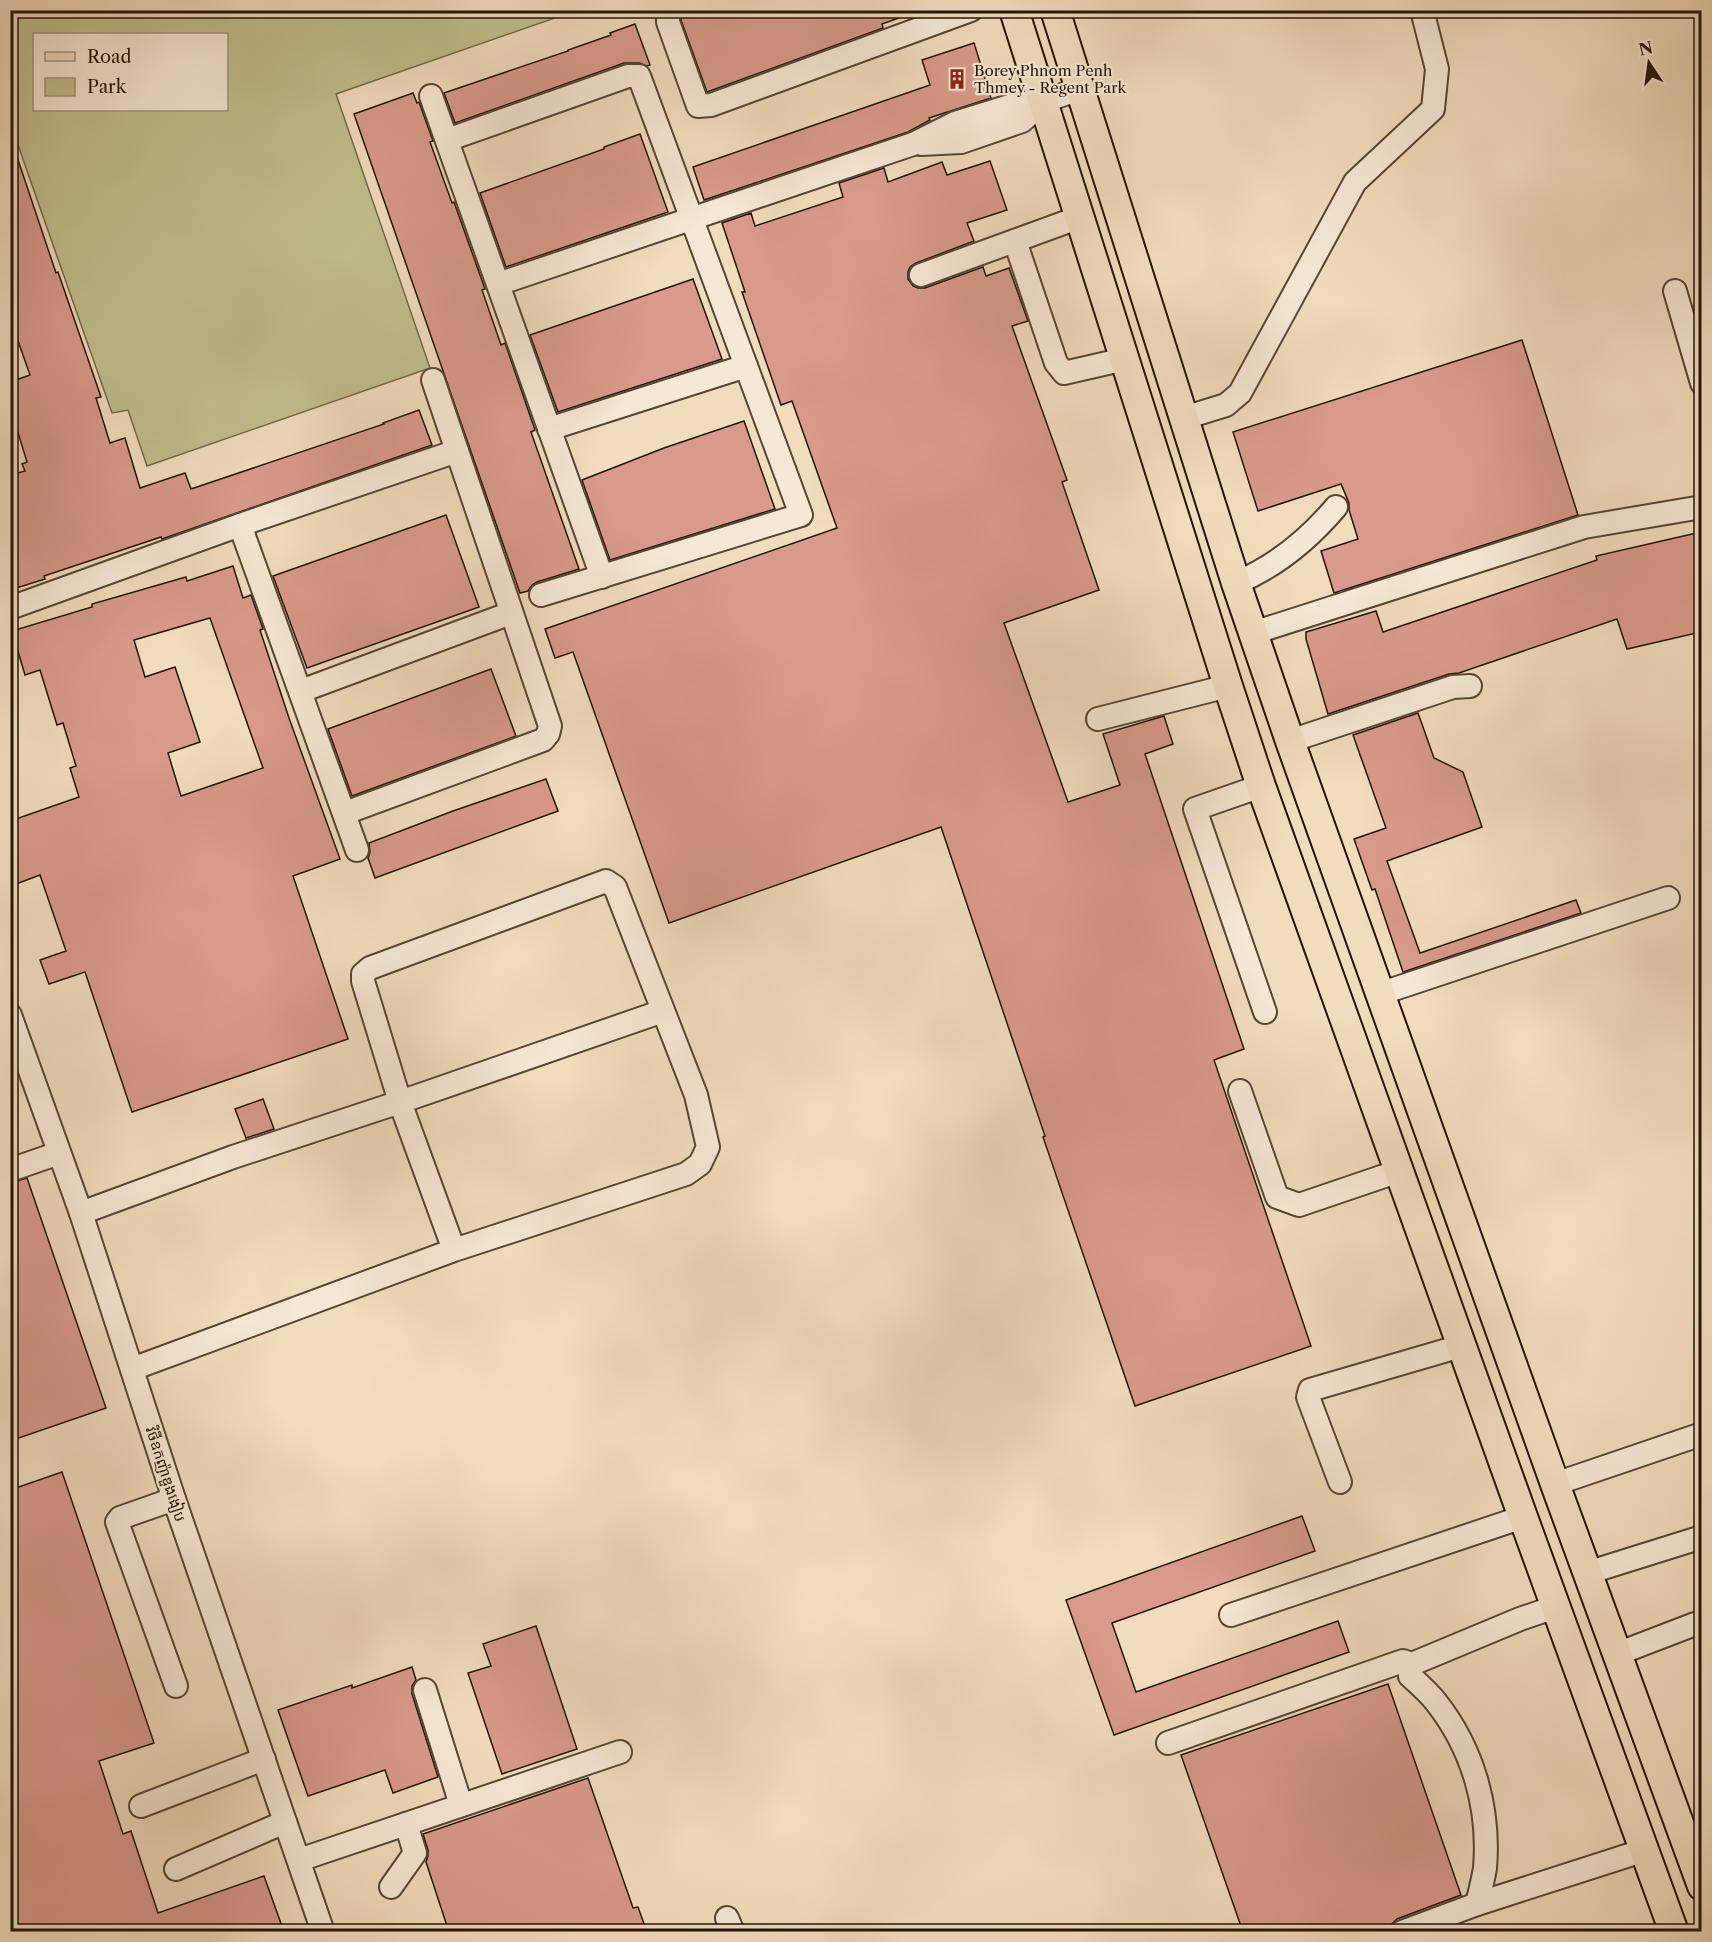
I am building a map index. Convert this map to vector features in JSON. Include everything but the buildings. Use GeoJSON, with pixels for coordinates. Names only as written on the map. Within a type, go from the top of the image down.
{"type":"FeatureCollection","features":[{"type":"Feature","properties":{"kind":"main road"},"geometry":{"type":"LineString","coordinates":[[1014,10],[1261,786],[1522,1517],[1645,1850],[1671,1931]]}},
{"type":"Feature","properties":{"kind":"main road"},"geometry":{"type":"LineString","coordinates":[[1055,10],[1236,583],[1290,741],[1701,1886]]}},
{"type":"Feature","properties":{"kind":"street"},"geometry":{"type":"LineString","coordinates":[[668,10],[668,22],[698,106],[711,105],[924,19],[957,13]]}},
{"type":"Feature","properties":{"kind":"street"},"geometry":{"type":"LineString","coordinates":[[1184,418],[1226,405],[1240,393],[1355,182],[1433,109],[1437,69],[1422,10]]}},
{"type":"Feature","properties":{"kind":"street"},"geometry":{"type":"LineString","coordinates":[[447,140],[628,76],[639,76],[801,515],[541,595]]}},
{"type":"Feature","properties":{"kind":"street"},"geometry":{"type":"LineString","coordinates":[[498,284],[913,144],[954,123],[1016,104],[1044,102],[1080,89]]}},
{"type":"Feature","properties":{"kind":"street"},"geometry":{"type":"LineString","coordinates":[[431,96],[602,577]]}},
{"type":"Feature","properties":{"kind":"street"},"geometry":{"type":"LineString","coordinates":[[921,275],[1080,218]]}},
{"type":"Feature","properties":{"kind":"street"},"geometry":{"type":"LineString","coordinates":[[1015,241],[1056,363],[1064,373],[1125,359]]}},
{"type":"Feature","properties":{"kind":"street"},"geometry":{"type":"LineString","coordinates":[[1675,291],[1701,383]]}},
{"type":"Feature","properties":{"kind":"street"},"geometry":{"type":"LineString","coordinates":[[549,429],[746,366]]}},
{"type":"Feature","properties":{"kind":"street"},"geometry":{"type":"LineString","coordinates":[[345,813],[543,740],[550,726],[433,380]]}},
{"type":"Feature","properties":{"kind":"street"},"geometry":{"type":"LineString","coordinates":[[10,608],[240,525],[457,451]]}},
{"type":"Feature","properties":{"kind":"street"},"geometry":{"type":"LineString","coordinates":[[1236,583],[1260,573],[1300,545],[1336,507]]}},
{"type":"Feature","properties":{"kind":"street"},"geometry":{"type":"LineString","coordinates":[[1253,633],[1584,526],[1701,507]]}},
{"type":"Feature","properties":{"kind":"street"},"geometry":{"type":"LineString","coordinates":[[240,525],[357,850]]}},
{"type":"Feature","properties":{"kind":"street"},"geometry":{"type":"LineString","coordinates":[[301,691],[511,613]]}},
{"type":"Feature","properties":{"kind":"street"},"geometry":{"type":"LineString","coordinates":[[1098,719],[1228,686]]}},
{"type":"Feature","properties":{"kind":"street"},"geometry":{"type":"LineString","coordinates":[[1290,741],[1453,687],[1470,687]]}},
{"type":"Feature","properties":{"kind":"street"},"geometry":{"type":"LineString","coordinates":[[1261,786],[1195,809],[1265,1012]]}},
{"type":"Feature","properties":{"kind":"street"},"geometry":{"type":"LineString","coordinates":[[132,1369],[454,1250],[686,1174],[700,1164],[708,1146],[696,1095],[615,886],[606,881],[370,968],[363,974],[363,981],[400,1102],[454,1250]]}},
{"type":"Feature","properties":{"kind":"street"},"geometry":{"type":"LineString","coordinates":[[1379,994],[1668,898]]}},
{"type":"Feature","properties":{"kind":"street"},"geometry":{"type":"LineString","coordinates":[[81,1213],[233,1157],[663,1011]]}},
{"type":"Feature","properties":{"kind":"street","name":"វិថីឧកញ៉ាឌួងងៀប"},"geometry":{"type":"LineString","coordinates":[[10,1016],[81,1213],[174,1499],[323,1932]]}},
{"type":"Feature","properties":{"kind":"street"},"geometry":{"type":"LineString","coordinates":[[1240,1091],[1277,1197],[1299,1205],[1399,1171]]}},
{"type":"Feature","properties":{"kind":"street"},"geometry":{"type":"LineString","coordinates":[[10,1170],[59,1153]]}},
{"type":"Feature","properties":{"kind":"street"},"geometry":{"type":"LineString","coordinates":[[1340,1482],[1308,1397],[1310,1390],[1461,1346]]}},
{"type":"Feature","properties":{"kind":"street"},"geometry":{"type":"LineString","coordinates":[[1555,1484],[1701,1434]]}},
{"type":"Feature","properties":{"kind":"street"},"geometry":{"type":"LineString","coordinates":[[174,1499],[120,1518],[117,1522],[176,1686]]}},
{"type":"Feature","properties":{"kind":"street"},"geometry":{"type":"LineString","coordinates":[[1231,1616],[1522,1517]]}},
{"type":"Feature","properties":{"kind":"street"},"geometry":{"type":"LineString","coordinates":[[1587,1573],[1701,1537]]}},
{"type":"Feature","properties":{"kind":"street"},"geometry":{"type":"LineString","coordinates":[[1168,1743],[1403,1661],[1412,1664],[1520,1619],[1555,1607]]}},
{"type":"Feature","properties":{"kind":"street"},"geometry":{"type":"LineString","coordinates":[[1617,1654],[1695,1624]]}},
{"type":"Feature","properties":{"kind":"street"},"geometry":{"type":"LineString","coordinates":[[1412,1664],[1410,1676],[1436,1701],[1456,1731],[1472,1763],[1482,1798],[1486,1833],[1485,1869],[1477,1904]]}},
{"type":"Feature","properties":{"kind":"street"},"geometry":{"type":"LineString","coordinates":[[425,1690],[461,1805]]}},
{"type":"Feature","properties":{"kind":"street"},"geometry":{"type":"LineString","coordinates":[[298,1860],[620,1752]]}},
{"type":"Feature","properties":{"kind":"street"},"geometry":{"type":"LineString","coordinates":[[141,1806],[264,1760]]}},
{"type":"Feature","properties":{"kind":"street"},"geometry":{"type":"LineString","coordinates":[[176,1869],[285,1822]]}},
{"type":"Feature","properties":{"kind":"street"},"geometry":{"type":"LineString","coordinates":[[391,1887],[415,1853],[406,1824]]}},
{"type":"Feature","properties":{"kind":"street"},"geometry":{"type":"LineString","coordinates":[[1402,1932],[1477,1904],[1645,1850]]}},
{"type":"Feature","properties":{"kind":"green space"},"geometry":{"type":"Polygon","coordinates":[[[11,10],[575,11],[336,94],[430,368],[147,466],[128,410],[112,413],[11,125],[11,10]]]}},
{"type":"Feature","properties":{"kind":"place","name":"Borey Phnom Penh Thmey - Regent Park"},"geometry":{"type":"Point","coordinates":[957,79]}}]}
